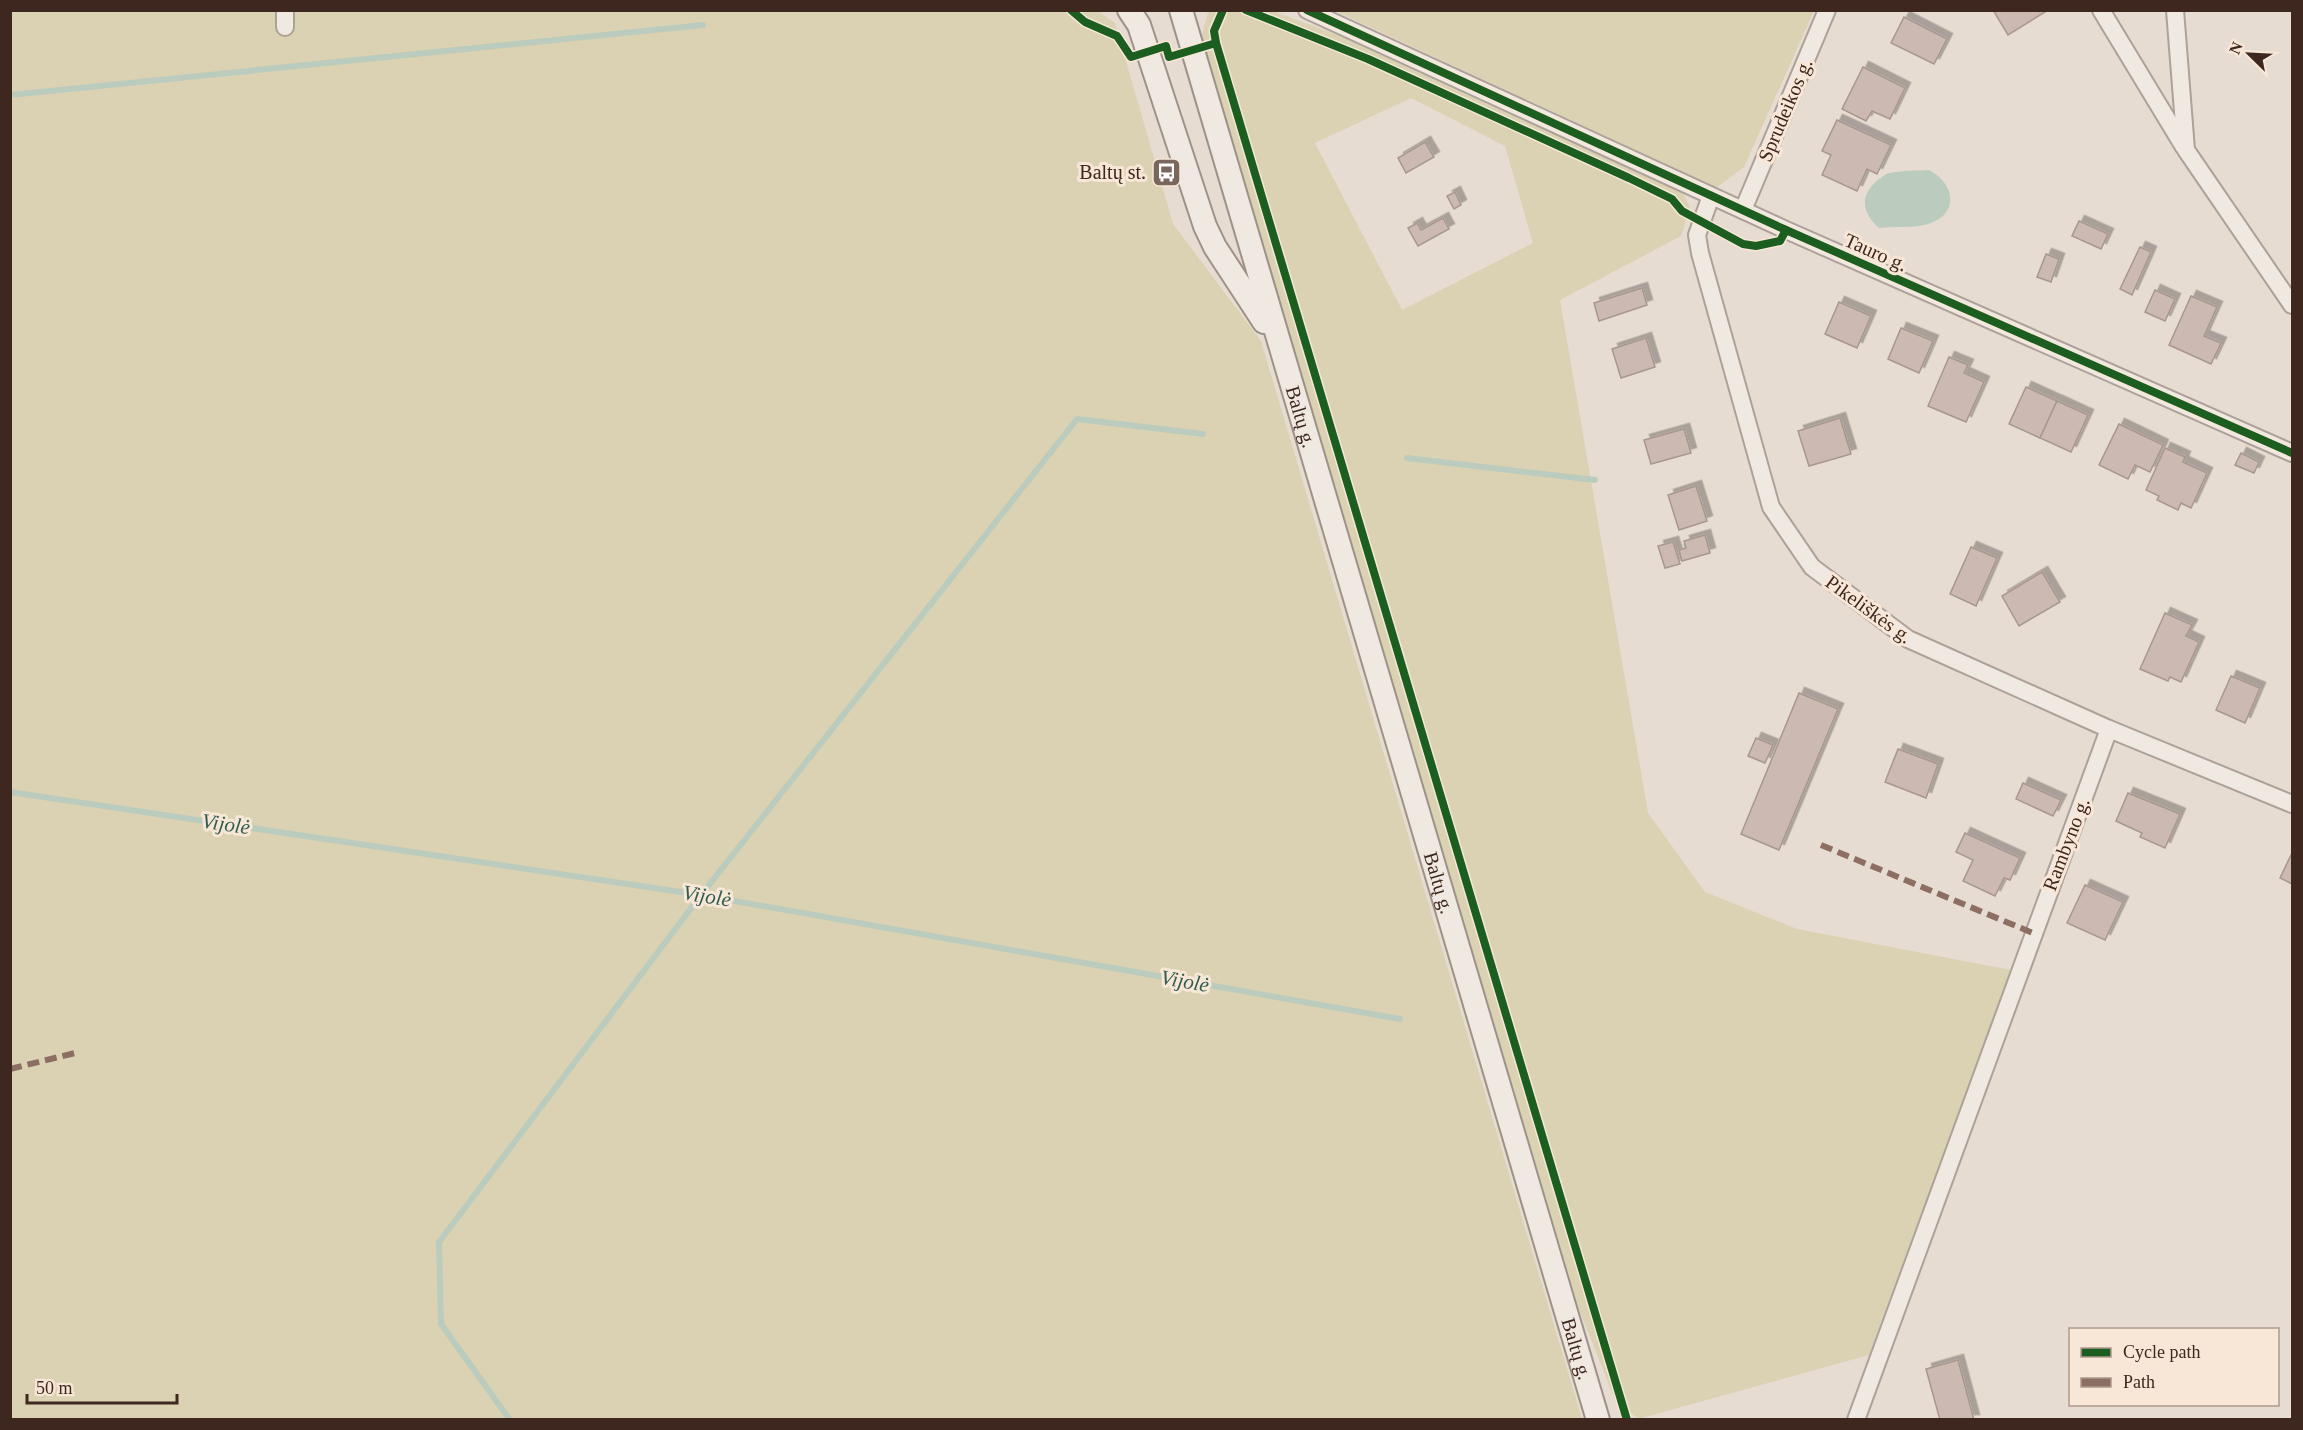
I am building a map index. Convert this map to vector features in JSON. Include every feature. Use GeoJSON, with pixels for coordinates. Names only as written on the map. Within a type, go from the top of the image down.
{"type":"FeatureCollection","features":[{"type":"Feature","properties":{"kind":"main road","name":"Baltų g."},"geometry":{"type":"LineString","coordinates":[[1129,10],[1139,25],[1205,226],[1215,248],[1279,346]]}},
{"type":"Feature","properties":{"kind":"main road","name":"Baltų g."},"geometry":{"type":"LineString","coordinates":[[1181,10],[1598,1419]]}},
{"type":"Feature","properties":{"kind":"street","name":"Tauro g."},"geometry":{"type":"LineString","coordinates":[[1307,10],[1711,196],[2292,453]]}},
{"type":"Feature","properties":{"kind":"street","name":"Sprudeikos g."},"geometry":{"type":"LineString","coordinates":[[1743,210],[1827,10]]}},
{"type":"Feature","properties":{"kind":"street"},"geometry":{"type":"LineString","coordinates":[[2101,10],[2186,150],[2292,305]]}},
{"type":"Feature","properties":{"kind":"street"},"geometry":{"type":"LineString","coordinates":[[2175,10],[2186,150]]}},
{"type":"Feature","properties":{"kind":"street","name":"Pikeliškės g."},"geometry":{"type":"LineString","coordinates":[[1711,196],[1697,235],[1700,253],[1771,507],[1812,567],[1908,639],[2109,729],[2292,804]]}},
{"type":"Feature","properties":{"kind":"street","name":"Rambyno g."},"geometry":{"type":"LineString","coordinates":[[1856,1419],[2109,729]]}},
{"type":"Feature","properties":{"kind":"shaded area"},"geometry":{"type":"Polygon","coordinates":[[[1096,10],[1115,23],[1173,224],[1261,341],[1582,1419],[11,1419],[11,11],[1096,10]]]}},
{"type":"Feature","properties":{"kind":"shaded area"},"geometry":{"type":"Polygon","coordinates":[[[1211,11],[1273,11],[1362,44],[1683,193],[1690,207],[1681,236],[1560,300],[1648,813],[1705,892],[1797,929],[2011,970],[1869,1355],[1638,1419],[1613,1395],[1579,1309],[1200,41],[1208,13],[1211,11]],[[1411,98],[1315,143],[1402,310],[1533,243],[1505,146],[1411,98]]]}},
{"type":"Feature","properties":{"kind":"shaded area"},"geometry":{"type":"Polygon","coordinates":[[[1336,11],[1814,11],[1744,167],[1716,188],[1336,11]]]}},
{"type":"Feature","properties":{"kind":"shaded area"},"geometry":{"type":"Polygon","coordinates":[[[1929,170],[1944,182],[1948,190],[1950,205],[1946,212],[1940,218],[1925,225],[1879,228],[1869,216],[1865,204],[1865,198],[1872,186],[1888,173],[1929,170]]]}},
{"type":"Feature","properties":{"kind":"building"},"geometry":{"type":"Polygon","coordinates":[[[1993,10],[2044,10],[2045,12],[2008,35],[1993,10]]]}},
{"type":"Feature","properties":{"kind":"building"},"geometry":{"type":"Polygon","coordinates":[[[1904,17],[1947,39],[1934,64],[1891,43],[1904,17]]]}},
{"type":"Feature","properties":{"kind":"building"},"geometry":{"type":"Polygon","coordinates":[[[1863,67],[1905,88],[1890,119],[1872,111],[1866,121],[1842,109],[1863,67]]]}},
{"type":"Feature","properties":{"kind":"building"},"geometry":{"type":"Polygon","coordinates":[[[1837,120],[1891,145],[1877,174],[1867,169],[1857,191],[1822,175],[1831,155],[1822,151],[1837,120]]]}},
{"type":"Feature","properties":{"kind":"building"},"geometry":{"type":"Polygon","coordinates":[[[1425,142],[1434,157],[1406,173],[1398,158],[1425,142]]]}},
{"type":"Feature","properties":{"kind":"building"},"geometry":{"type":"Polygon","coordinates":[[[1455,192],[1461,205],[1454,209],[1447,196],[1455,192]]]}},
{"type":"Feature","properties":{"kind":"building"},"geometry":{"type":"Polygon","coordinates":[[[1443,218],[1449,229],[1418,246],[1408,228],[1417,223],[1421,230],[1443,218]]]}},
{"type":"Feature","properties":{"kind":"building"},"geometry":{"type":"Polygon","coordinates":[[[2079,221],[2108,234],[2101,249],[2072,236],[2079,221]]]}},
{"type":"Feature","properties":{"kind":"building"},"geometry":{"type":"Polygon","coordinates":[[[2140,247],[2151,252],[2132,295],[2120,289],[2140,247]]]}},
{"type":"Feature","properties":{"kind":"building"},"geometry":{"type":"Polygon","coordinates":[[[2046,254],[2059,259],[2051,282],[2037,277],[2046,254]]]}},
{"type":"Feature","properties":{"kind":"building"},"geometry":{"type":"Polygon","coordinates":[[[1642,288],[1647,305],[1599,321],[1594,303],[1642,288]]]}},
{"type":"Feature","properties":{"kind":"building"},"geometry":{"type":"Polygon","coordinates":[[[2155,290],[2175,299],[2165,321],[2145,312],[2155,290]]]}},
{"type":"Feature","properties":{"kind":"building"},"geometry":{"type":"Polygon","coordinates":[[[2191,296],[2217,307],[2204,336],[2221,343],[2211,364],[2169,345],[2191,296]]]}},
{"type":"Feature","properties":{"kind":"building"},"geometry":{"type":"Polygon","coordinates":[[[1839,302],[1871,316],[1857,348],[1825,334],[1839,302]]]}},
{"type":"Feature","properties":{"kind":"building"},"geometry":{"type":"Polygon","coordinates":[[[1901,328],[1933,341],[1919,373],[1888,359],[1901,328]]]}},
{"type":"Feature","properties":{"kind":"building"},"geometry":{"type":"Polygon","coordinates":[[[1646,338],[1655,367],[1621,378],[1612,349],[1646,338]]]}},
{"type":"Feature","properties":{"kind":"building"},"geometry":{"type":"Polygon","coordinates":[[[1949,357],[1968,365],[1964,373],[1984,382],[1966,422],[1928,406],[1949,357]]]}},
{"type":"Feature","properties":{"kind":"building"},"geometry":{"type":"Polygon","coordinates":[[[2026,387],[2057,401],[2040,438],[2009,424],[2026,387]]]}},
{"type":"Feature","properties":{"kind":"building"},"geometry":{"type":"Polygon","coordinates":[[[2057,401],[2088,415],[2071,452],[2040,438],[2057,401]]]}},
{"type":"Feature","properties":{"kind":"building"},"geometry":{"type":"Polygon","coordinates":[[[1840,418],[1851,454],[1809,466],[1798,431],[1840,418]]]}},
{"type":"Feature","properties":{"kind":"building"},"geometry":{"type":"Polygon","coordinates":[[[2119,424],[2163,445],[2150,472],[2135,465],[2128,479],[2099,465],[2119,424]]]}},
{"type":"Feature","properties":{"kind":"building"},"geometry":{"type":"Polygon","coordinates":[[[1684,429],[1691,453],[1651,464],[1644,440],[1684,429]]]}},
{"type":"Feature","properties":{"kind":"building"},"geometry":{"type":"Polygon","coordinates":[[[2165,448],[2185,457],[2183,462],[2207,473],[2191,508],[2181,503],[2178,510],[2157,500],[2159,496],[2146,490],[2165,448]]]}},
{"type":"Feature","properties":{"kind":"building"},"geometry":{"type":"Polygon","coordinates":[[[2241,453],[2259,462],[2254,473],[2235,465],[2241,453]]]}},
{"type":"Feature","properties":{"kind":"building"},"geometry":{"type":"Polygon","coordinates":[[[1696,486],[1707,521],[1679,530],[1668,495],[1696,486]]]}},
{"type":"Feature","properties":{"kind":"building"},"geometry":{"type":"Polygon","coordinates":[[[1705,535],[1710,553],[1682,561],[1679,550],[1686,548],[1684,541],[1705,535]]]}},
{"type":"Feature","properties":{"kind":"building"},"geometry":{"type":"Polygon","coordinates":[[[1673,542],[1680,564],[1665,568],[1658,546],[1673,542]]]}},
{"type":"Feature","properties":{"kind":"building"},"geometry":{"type":"Polygon","coordinates":[[[1971,547],[1997,558],[1976,606],[1950,594],[1971,547]]]}},
{"type":"Feature","properties":{"kind":"building"},"geometry":{"type":"Polygon","coordinates":[[[2042,572],[2060,602],[2019,626],[2002,596],[2042,572]]]}},
{"type":"Feature","properties":{"kind":"building"},"geometry":{"type":"Polygon","coordinates":[[[2165,613],[2192,625],[2186,636],[2199,642],[2181,682],[2170,677],[2168,681],[2140,669],[2165,613]]]}},
{"type":"Feature","properties":{"kind":"building"},"geometry":{"type":"Polygon","coordinates":[[[2231,676],[2260,688],[2245,723],[2216,710],[2231,676]]]}},
{"type":"Feature","properties":{"kind":"building"},"geometry":{"type":"Polygon","coordinates":[[[1799,693],[1838,709],[1779,850],[1741,834],[1799,693]]]}},
{"type":"Feature","properties":{"kind":"building"},"geometry":{"type":"Polygon","coordinates":[[[1756,738],[1773,745],[1765,763],[1748,756],[1756,738]]]}},
{"type":"Feature","properties":{"kind":"building"},"geometry":{"type":"Polygon","coordinates":[[[1898,749],[1938,764],[1926,798],[1885,782],[1898,749]]]}},
{"type":"Feature","properties":{"kind":"building"},"geometry":{"type":"Polygon","coordinates":[[[2023,783],[2061,800],[2053,816],[2016,799],[2023,783]]]}},
{"type":"Feature","properties":{"kind":"building"},"geometry":{"type":"Polygon","coordinates":[[[2128,793],[2180,814],[2165,848],[2140,837],[2142,833],[2116,821],[2128,793]]]}},
{"type":"Feature","properties":{"kind":"building"},"geometry":{"type":"Polygon","coordinates":[[[1965,833],[2020,858],[2010,880],[2004,878],[1995,896],[1963,881],[1973,860],[1956,852],[1965,833]]]}},
{"type":"Feature","properties":{"kind":"building"},"geometry":{"type":"Polygon","coordinates":[[[2292,856],[2292,884],[2280,878],[2292,856]]]}},
{"type":"Feature","properties":{"kind":"building"},"geometry":{"type":"Polygon","coordinates":[[[2085,885],[2123,902],[2105,940],[2067,923],[2085,885]]]}},
{"type":"Feature","properties":{"kind":"building"},"geometry":{"type":"Polygon","coordinates":[[[1958,1360],[1974,1420],[1940,1420],[1926,1369],[1958,1360]]]}},
{"type":"Feature","properties":{"kind":"waterway"},"geometry":{"type":"LineString","coordinates":[[10,95],[703,25]]}},
{"type":"Feature","properties":{"kind":"waterway"},"geometry":{"type":"LineString","coordinates":[[510,1420],[441,1324],[439,1242],[701,895],[1077,419],[1203,434]]}},
{"type":"Feature","properties":{"kind":"waterway"},"geometry":{"type":"LineString","coordinates":[[1407,458],[1595,480]]}},
{"type":"Feature","properties":{"kind":"waterway","name":"Vijolė"},"geometry":{"type":"LineString","coordinates":[[10,792],[701,895],[1400,1019]]}},
{"type":"Feature","properties":{"kind":"marked path"},"geometry":{"type":"LineString","coordinates":[[1821,845],[2033,933]]}},
{"type":"Feature","properties":{"kind":"marked path"},"geometry":{"type":"LineString","coordinates":[[10,1069],[75,1053]]}},
{"type":"Feature","properties":{"kind":"cycle path"},"geometry":{"type":"LineString","coordinates":[[1071,10],[1085,22],[1117,36],[1131,57],[1166,46],[1169,57],[1216,43]]}},
{"type":"Feature","properties":{"kind":"cycle path"},"geometry":{"type":"LineString","coordinates":[[1223,10],[1214,31],[1216,43],[1627,1420]]}},
{"type":"Feature","properties":{"kind":"cycle path"},"geometry":{"type":"LineString","coordinates":[[1246,10],[1368,59],[1629,178],[1672,199],[1682,211],[1743,244],[1756,246],[1780,241],[1786,230]]}},
{"type":"Feature","properties":{"kind":"cycle path"},"geometry":{"type":"LineString","coordinates":[[1307,10],[1786,230],[2292,453]]}},
{"type":"Feature","properties":{"kind":"place","name":"Baltų st."},"geometry":{"type":"Point","coordinates":[1167,172]}}]}
